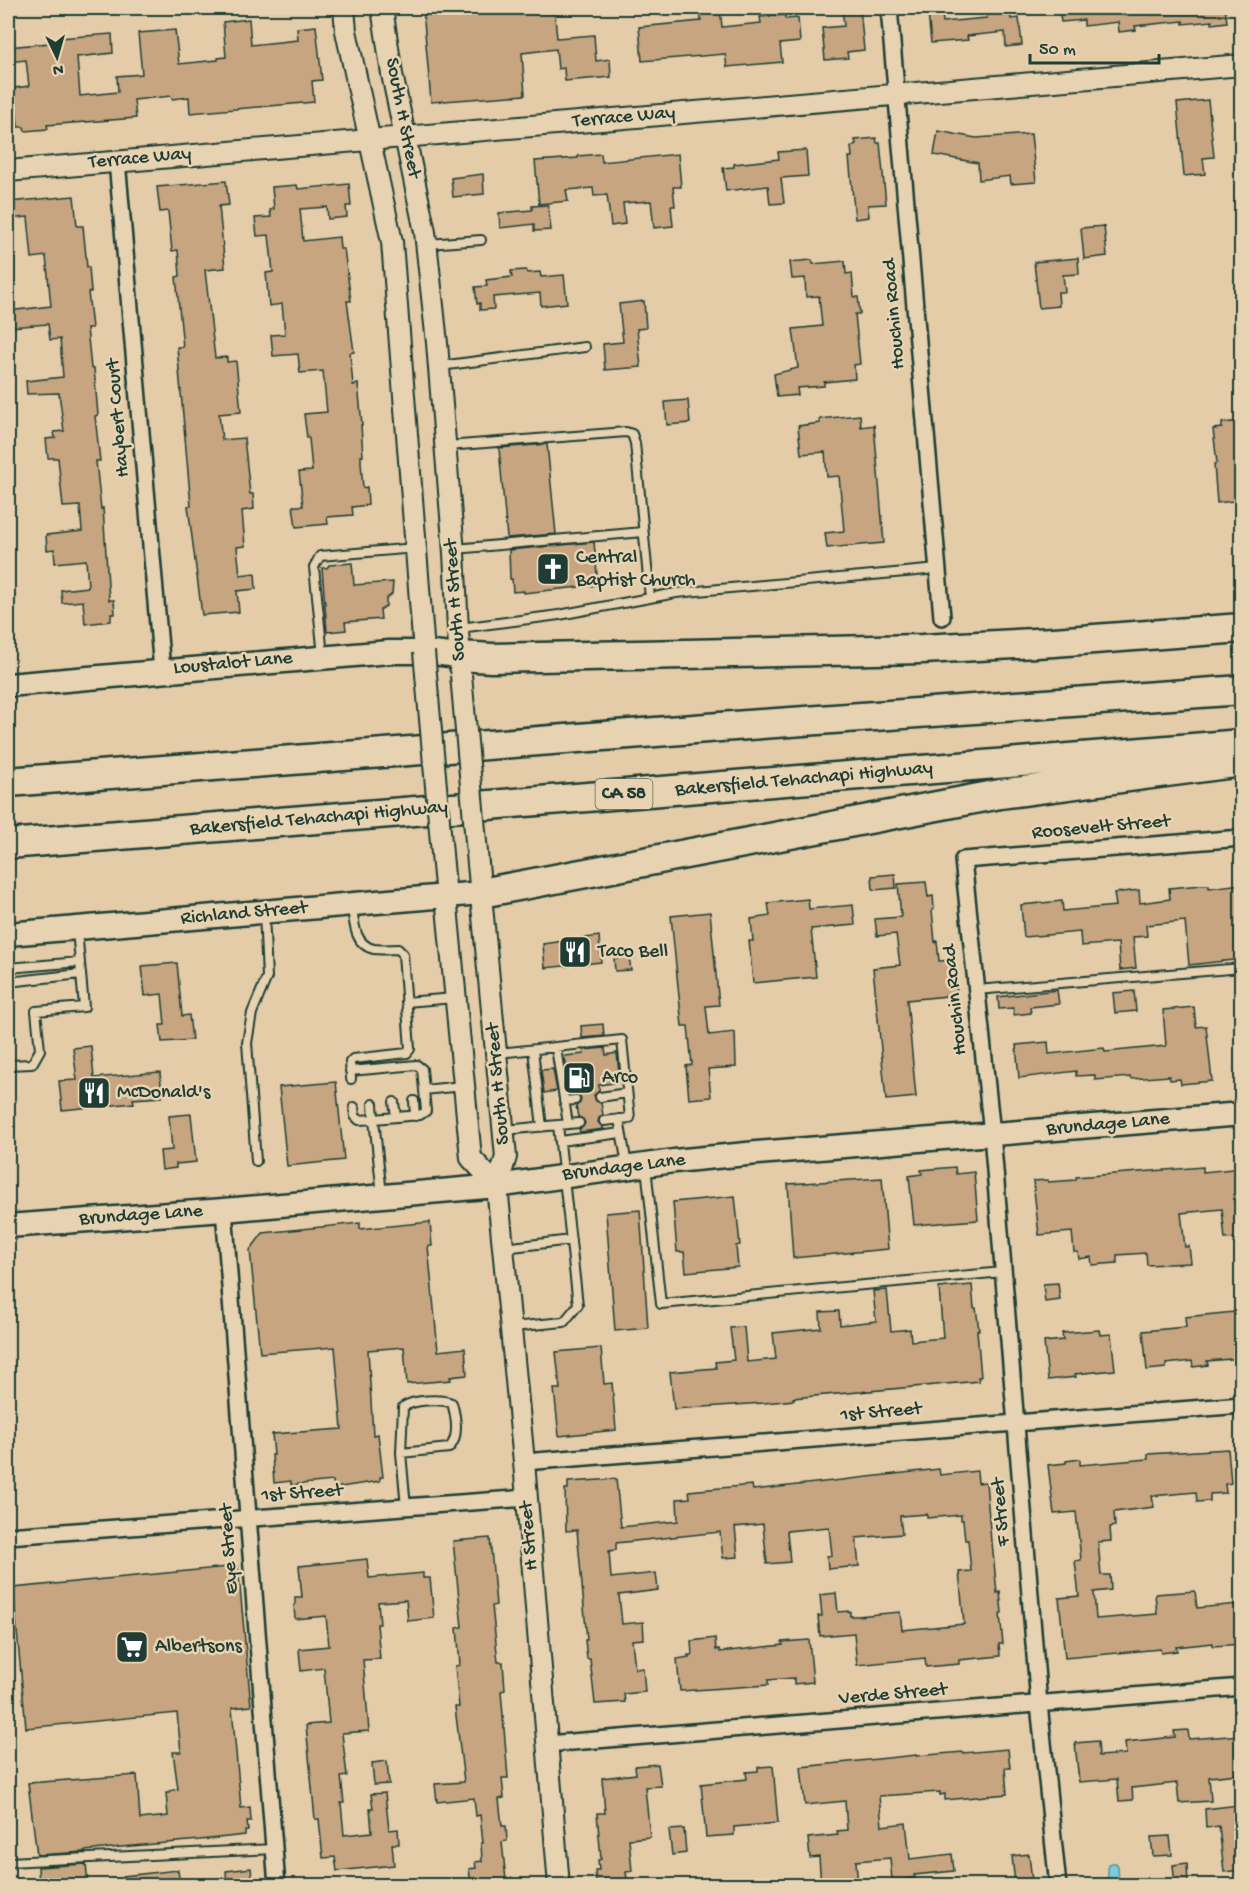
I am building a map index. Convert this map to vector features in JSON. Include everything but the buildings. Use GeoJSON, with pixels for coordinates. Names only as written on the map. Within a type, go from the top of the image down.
{"type":"FeatureCollection","features":[{"type":"Feature","properties":{"kind":"highway"},"geometry":{"type":"LineString","coordinates":[[459,653],[492,658],[922,649],[1044,643],[1242,628]]}},
{"type":"Feature","properties":{"kind":"highway"},"geometry":{"type":"LineString","coordinates":[[8,782],[720,727],[1242,690]]}},
{"type":"Feature","properties":{"kind":"highway","name":"Bakersfield Tehachapi Highway"},"geometry":{"type":"LineString","coordinates":[[8,844],[1242,744]]}},
{"type":"Feature","properties":{"kind":"highway"},"geometry":{"type":"LineString","coordinates":[[481,893],[1000,794],[1242,762]]}},
{"type":"Feature","properties":{"kind":"main road","name":"Loustalot Lane"},"geometry":{"type":"LineString","coordinates":[[8,685],[389,652],[459,653]]}},
{"type":"Feature","properties":{"kind":"main road","name":"Richland Street"},"geometry":{"type":"LineString","coordinates":[[8,934],[481,893]]}},
{"type":"Feature","properties":{"kind":"main road","name":"Brundage Lane"},"geometry":{"type":"LineString","coordinates":[[8,1226],[497,1186],[636,1166],[745,1154],[1242,1114]]}},
{"type":"Feature","properties":{"kind":"street","name":"South H Street"},"geometry":{"type":"LineString","coordinates":[[344,8],[346,31],[392,242],[424,652],[471,1158],[497,1186],[506,1157],[459,653],[439,366],[426,244],[392,74],[382,8]]}},
{"type":"Feature","properties":{"kind":"street","name":"Houchin Road"},"geometry":{"type":"LineString","coordinates":[[889,8],[942,616]]}},
{"type":"Feature","properties":{"kind":"street","name":"Terrace Way"},"geometry":{"type":"LineString","coordinates":[[8,171],[1242,65]]}},
{"type":"Feature","properties":{"kind":"street","name":"Haybert Court"},"geometry":{"type":"LineString","coordinates":[[117,161],[162,670]]}},
{"type":"Feature","properties":{"kind":"street","name":"Roosevelt Street"},"geometry":{"type":"LineString","coordinates":[[963,860],[1242,838]]}},
{"type":"Feature","properties":{"kind":"street","name":"Houchin Road"},"geometry":{"type":"LineString","coordinates":[[963,860],[992,1134]]}},
{"type":"Feature","properties":{"kind":"street","name":"F Street"},"geometry":{"type":"LineString","coordinates":[[992,1134],[1039,1704],[1058,1886]]}},
{"type":"Feature","properties":{"kind":"street","name":"H Street"},"geometry":{"type":"LineString","coordinates":[[497,1186],[524,1462],[559,1886]]}},
{"type":"Feature","properties":{"kind":"street","name":"Eye Street"},"geometry":{"type":"LineString","coordinates":[[225,1210],[277,1886]]}},
{"type":"Feature","properties":{"kind":"street","name":"1st Street"},"geometry":{"type":"LineString","coordinates":[[524,1462],[1242,1405]]}},
{"type":"Feature","properties":{"kind":"street","name":"1st Street"},"geometry":{"type":"LineString","coordinates":[[8,1536],[527,1498]]}},
{"type":"Feature","properties":{"kind":"street","name":"Verde Street"},"geometry":{"type":"LineString","coordinates":[[547,1744],[1242,1687]]}},
{"type":"Feature","properties":{"kind":"lane"},"geometry":{"type":"LineString","coordinates":[[426,244],[481,240]]}},
{"type":"Feature","properties":{"kind":"lane"},"geometry":{"type":"LineString","coordinates":[[439,366],[585,347]]}},
{"type":"Feature","properties":{"kind":"lane"},"geometry":{"type":"LineString","coordinates":[[445,446],[626,432],[632,434],[636,443],[650,598]]}},
{"type":"Feature","properties":{"kind":"lane"},"geometry":{"type":"LineString","coordinates":[[453,549],[643,532]]}},
{"type":"Feature","properties":{"kind":"lane"},"geometry":{"type":"LineString","coordinates":[[323,657],[314,567],[320,556],[416,548]]}},
{"type":"Feature","properties":{"kind":"lane"},"geometry":{"type":"LineString","coordinates":[[459,653],[559,615],[676,593],[938,569]]}},
{"type":"Feature","properties":{"kind":"lane"},"geometry":{"type":"LineString","coordinates":[[352,904],[356,932],[366,946],[376,950],[398,949],[403,954],[410,1049],[407,1053],[353,1059],[350,1062],[351,1075],[411,1069],[417,1065],[422,1069],[426,1111],[415,1116],[359,1120],[355,1116],[354,1107]]}},
{"type":"Feature","properties":{"kind":"lane"},"geometry":{"type":"LineString","coordinates":[[256,1161],[247,1043],[252,1013],[267,977],[264,912]]}},
{"type":"Feature","properties":{"kind":"lane"},"geometry":{"type":"LineString","coordinates":[[8,1065],[32,1064],[40,1050],[36,1011],[84,1007],[76,928]]}},
{"type":"Feature","properties":{"kind":"lane"},"geometry":{"type":"LineString","coordinates":[[8,968],[80,962]]}},
{"type":"Feature","properties":{"kind":"lane"},"geometry":{"type":"LineString","coordinates":[[976,990],[1242,968]]}},
{"type":"Feature","properties":{"kind":"lane"},"geometry":{"type":"LineString","coordinates":[[8,982],[81,974]]}},
{"type":"Feature","properties":{"kind":"lane"},"geometry":{"type":"LineString","coordinates":[[406,1002],[455,998]]}},
{"type":"Feature","properties":{"kind":"lane"},"geometry":{"type":"LineString","coordinates":[[496,1054],[622,1040],[630,1118],[604,1121]]}},
{"type":"Feature","properties":{"kind":"lane"},"geometry":{"type":"LineString","coordinates":[[556,1048],[568,1124]]}},
{"type":"Feature","properties":{"kind":"lane"},"geometry":{"type":"LineString","coordinates":[[532,1050],[542,1127]]}},
{"type":"Feature","properties":{"kind":"lane"},"geometry":{"type":"LineString","coordinates":[[424,1090],[464,1086]]}},
{"type":"Feature","properties":{"kind":"lane"},"geometry":{"type":"LineString","coordinates":[[600,1097],[627,1094]]}},
{"type":"Feature","properties":{"kind":"lane"},"geometry":{"type":"LineString","coordinates":[[564,1101],[575,1100]]}},
{"type":"Feature","properties":{"kind":"lane"},"geometry":{"type":"LineString","coordinates":[[414,1101],[415,1116]]}},
{"type":"Feature","properties":{"kind":"lane"},"geometry":{"type":"LineString","coordinates":[[394,1102],[396,1117]]}},
{"type":"Feature","properties":{"kind":"lane"},"geometry":{"type":"LineString","coordinates":[[373,1104],[382,1196]]}},
{"type":"Feature","properties":{"kind":"lane"},"geometry":{"type":"LineString","coordinates":[[619,1119],[621,1133],[636,1166],[661,1304],[1003,1272]]}},
{"type":"Feature","properties":{"kind":"lane"},"geometry":{"type":"LineString","coordinates":[[504,1130],[579,1123]]}},
{"type":"Feature","properties":{"kind":"lane"},"geometry":{"type":"LineString","coordinates":[[511,1327],[564,1322],[578,1305],[558,1125]]}},
{"type":"Feature","properties":{"kind":"lane"},"geometry":{"type":"LineString","coordinates":[[560,1141],[621,1133]]}},
{"type":"Feature","properties":{"kind":"lane"},"geometry":{"type":"LineString","coordinates":[[504,1248],[571,1240]]}},
{"type":"Feature","properties":{"kind":"lane"},"geometry":{"type":"LineString","coordinates":[[401,1453],[449,1448],[456,1439],[452,1403],[445,1400],[410,1403],[403,1407],[401,1453],[406,1507]]}},
{"type":"Feature","properties":{"kind":"lane"},"geometry":{"type":"LineString","coordinates":[[8,1862],[274,1849]]}},
{"type":"Feature","properties":{"kind":"water"},"geometry":{"type":"Polygon","coordinates":[[[1108,1864],[1118,1866],[1119,1883],[1105,1885],[1108,1864]]]}},
{"type":"Feature","properties":{"kind":"place","name":"Central Baptist Church"},"geometry":{"type":"Point","coordinates":[553,569]}},
{"type":"Feature","properties":{"kind":"place","name":"Taco Bell"},"geometry":{"type":"Point","coordinates":[575,952]}},
{"type":"Feature","properties":{"kind":"place","name":"Arco"},"geometry":{"type":"Point","coordinates":[579,1078]}},
{"type":"Feature","properties":{"kind":"place","name":"McDonald's"},"geometry":{"type":"Point","coordinates":[94,1093]}},
{"type":"Feature","properties":{"kind":"place","name":"Albertsons"},"geometry":{"type":"Point","coordinates":[132,1647]}}]}
